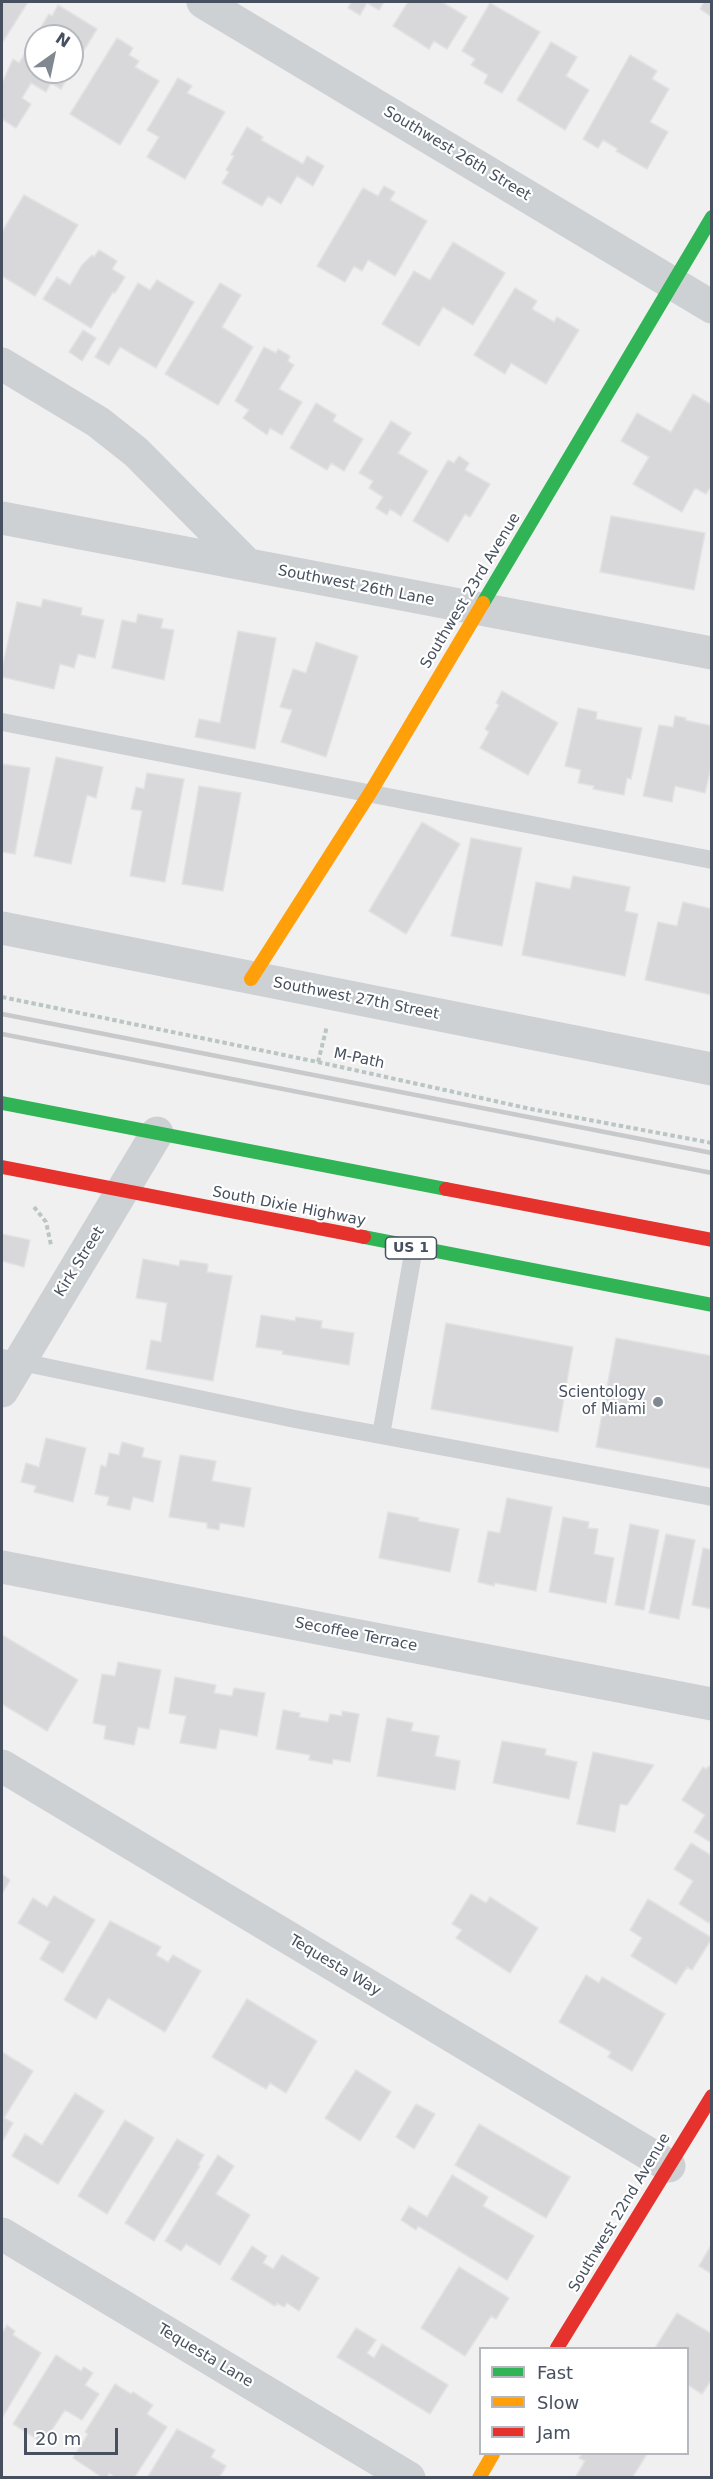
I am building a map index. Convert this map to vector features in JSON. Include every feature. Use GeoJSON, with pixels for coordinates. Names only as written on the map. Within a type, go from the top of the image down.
{"type":"FeatureCollection","features":[{"type":"Feature","properties":{"kind":"main road","name":"Southwest 23rd Avenue"},"geometry":{"type":"LineString","coordinates":[[251,979],[370,793],[711,217]]}},
{"type":"Feature","properties":{"kind":"main road"},"geometry":{"type":"LineString","coordinates":[[2,1103],[711,1240]]}},
{"type":"Feature","properties":{"kind":"main road","name":"South Dixie Highway"},"geometry":{"type":"LineString","coordinates":[[2,1167],[711,1305]]}},
{"type":"Feature","properties":{"kind":"main road","name":"Southwest 22nd Avenue"},"geometry":{"type":"LineString","coordinates":[[558,2347],[669,2166],[707,2112]]}},
{"type":"Feature","properties":{"kind":"main road"},"geometry":{"type":"LineString","coordinates":[[483,2476],[493,2455]]}},
{"type":"Feature","properties":{"kind":"street","name":"Southwest 26th Street"},"geometry":{"type":"LineString","coordinates":[[203,2],[711,307]]}},
{"type":"Feature","properties":{"kind":"street"},"geometry":{"type":"LineString","coordinates":[[2,364],[98,422],[136,452],[248,565]]}},
{"type":"Feature","properties":{"kind":"street","name":"Southwest 26th Lane"},"geometry":{"type":"LineString","coordinates":[[2,518],[711,653]]}},
{"type":"Feature","properties":{"kind":"street","name":"Southwest 27th Street"},"geometry":{"type":"LineString","coordinates":[[2,928],[711,1069]]}},
{"type":"Feature","properties":{"kind":"street","name":"Kirk Street"},"geometry":{"type":"LineString","coordinates":[[2,1390],[10,1360],[123,1191],[157,1133]]}},
{"type":"Feature","properties":{"kind":"street","name":"Secoffee Terrace"},"geometry":{"type":"LineString","coordinates":[[2,1567],[711,1704]]}},
{"type":"Feature","properties":{"kind":"street","name":"Tequesta Way"},"geometry":{"type":"LineString","coordinates":[[2,1766],[669,2166]]}},
{"type":"Feature","properties":{"kind":"street","name":"Tequesta Lane"},"geometry":{"type":"LineString","coordinates":[[2,2234],[409,2478]]}},
{"type":"Feature","properties":{"kind":"lane"},"geometry":{"type":"LineString","coordinates":[[2,722],[711,860]]}},
{"type":"Feature","properties":{"kind":"lane"},"geometry":{"type":"LineString","coordinates":[[381,1435],[414,1248]]}},
{"type":"Feature","properties":{"kind":"lane"},"geometry":{"type":"LineString","coordinates":[[10,1360],[146,1390],[711,1497]]}},
{"type":"Feature","properties":{"kind":"path","name":"M-Path"},"geometry":{"type":"LineString","coordinates":[[2,997],[318,1062],[531,1109],[711,1143]]}},
{"type":"Feature","properties":{"kind":"path"},"geometry":{"type":"LineString","coordinates":[[318,1062],[327,1025]]}},
{"type":"Feature","properties":{"kind":"path"},"geometry":{"type":"LineString","coordinates":[[31,1205],[46,1222],[51,1250]]}},
{"type":"Feature","properties":{"kind":"building"},"geometry":{"type":"Polygon","coordinates":[[[2,2],[28,2],[2,43],[2,2]]]}},
{"type":"Feature","properties":{"kind":"building"},"geometry":{"type":"Polygon","coordinates":[[[349,2],[384,2],[379,10],[367,3],[360,15],[348,8],[351,3],[349,2]]]}},
{"type":"Feature","properties":{"kind":"building"},"geometry":{"type":"Polygon","coordinates":[[[408,2],[442,2],[467,17],[447,49],[434,41],[429,49],[393,26],[408,2]]]}},
{"type":"Feature","properties":{"kind":"building"},"geometry":{"type":"Polygon","coordinates":[[[704,2],[712,2],[712,17],[700,9],[704,2]]]}},
{"type":"Feature","properties":{"kind":"building"},"geometry":{"type":"Polygon","coordinates":[[[490,3],[540,32],[502,93],[484,83],[488,75],[471,65],[475,59],[462,51],[490,3]]]}},
{"type":"Feature","properties":{"kind":"building"},"geometry":{"type":"Polygon","coordinates":[[[58,5],[97,29],[84,50],[84,24],[43,24],[49,14],[52,16],[58,5]]]}},
{"type":"Feature","properties":{"kind":"building"},"geometry":{"type":"Polygon","coordinates":[[[117,38],[133,48],[129,55],[139,61],[135,67],[159,81],[120,145],[70,114],[117,38]]]}},
{"type":"Feature","properties":{"kind":"building"},"geometry":{"type":"Polygon","coordinates":[[[551,42],[577,57],[566,76],[589,90],[565,130],[517,100],[551,42]]]}},
{"type":"Feature","properties":{"kind":"building"},"geometry":{"type":"Polygon","coordinates":[[[24,55],[24,84],[30,84],[22,98],[31,104],[16,128],[2,119],[2,83],[13,59],[19,63],[24,55]]]}},
{"type":"Feature","properties":{"kind":"building"},"geometry":{"type":"Polygon","coordinates":[[[630,55],[657,71],[652,79],[669,89],[650,122],[668,132],[647,169],[616,151],[618,149],[603,140],[598,148],[583,139],[630,55]]]}},
{"type":"Feature","properties":{"kind":"building"},"geometry":{"type":"Polygon","coordinates":[[[178,78],[192,86],[187,93],[225,112],[185,179],[147,157],[159,137],[147,130],[178,78]]]}},
{"type":"Feature","properties":{"kind":"building"},"geometry":{"type":"Polygon","coordinates":[[[33,84],[50,84],[46,92],[33,84]]]}},
{"type":"Feature","properties":{"kind":"building"},"geometry":{"type":"Polygon","coordinates":[[[53,84],[64,84],[61,89],[53,84]]]}},
{"type":"Feature","properties":{"kind":"building"},"geometry":{"type":"Polygon","coordinates":[[[247,127],[263,137],[261,140],[303,164],[307,156],[324,166],[313,186],[297,176],[281,204],[268,196],[262,206],[222,183],[229,172],[226,170],[234,156],[231,155],[247,127]]]}},
{"type":"Feature","properties":{"kind":"building"},"geometry":{"type":"Polygon","coordinates":[[[384,186],[395,192],[390,200],[427,221],[395,276],[368,260],[362,271],[354,266],[345,282],[317,266],[363,188],[378,196],[384,186]]]}},
{"type":"Feature","properties":{"kind":"building"},"geometry":{"type":"Polygon","coordinates":[[[24,195],[78,225],[35,296],[2,276],[2,232],[24,195]]]}},
{"type":"Feature","properties":{"kind":"building"},"geometry":{"type":"Polygon","coordinates":[[[453,242],[505,273],[473,325],[443,307],[419,346],[382,324],[414,271],[430,280],[453,242]]]}},
{"type":"Feature","properties":{"kind":"building"},"geometry":{"type":"Polygon","coordinates":[[[99,250],[117,261],[112,269],[125,277],[91,328],[43,299],[57,277],[70,285],[82,265],[92,255],[94,257],[99,250]]]}},
{"type":"Feature","properties":{"kind":"building"},"geometry":{"type":"Polygon","coordinates":[[[157,280],[194,302],[156,368],[120,347],[109,365],[95,357],[138,283],[150,290],[157,280]]]}},
{"type":"Feature","properties":{"kind":"building"},"geometry":{"type":"Polygon","coordinates":[[[220,283],[241,295],[222,327],[253,347],[218,405],[165,374],[220,283]]]}},
{"type":"Feature","properties":{"kind":"building"},"geometry":{"type":"Polygon","coordinates":[[[515,288],[537,301],[532,309],[554,322],[557,317],[579,330],[546,384],[511,363],[505,374],[474,355],[515,288]]]}},
{"type":"Feature","properties":{"kind":"building"},"geometry":{"type":"Polygon","coordinates":[[[83,330],[96,338],[82,361],[69,352],[83,330]]]}},
{"type":"Feature","properties":{"kind":"building"},"geometry":{"type":"Polygon","coordinates":[[[264,347],[276,353],[278,349],[290,356],[288,361],[294,365],[279,389],[302,402],[282,435],[270,428],[267,435],[243,418],[249,410],[235,401],[264,347]]]}},
{"type":"Feature","properties":{"kind":"building"},"geometry":{"type":"Polygon","coordinates":[[[693,394],[712,405],[712,485],[706,494],[695,488],[682,512],[633,484],[649,457],[621,441],[637,413],[671,432],[693,394]]]}},
{"type":"Feature","properties":{"kind":"building"},"geometry":{"type":"Polygon","coordinates":[[[316,403],[336,415],[333,421],[363,439],[344,471],[331,463],[327,470],[290,448],[316,403]]]}},
{"type":"Feature","properties":{"kind":"building"},"geometry":{"type":"Polygon","coordinates":[[[391,421],[411,433],[398,453],[428,471],[401,516],[390,509],[387,515],[376,508],[383,497],[369,488],[373,481],[359,473],[391,421]]]}},
{"type":"Feature","properties":{"kind":"building"},"geometry":{"type":"Polygon","coordinates":[[[459,456],[469,463],[465,470],[490,484],[470,517],[465,514],[448,542],[413,521],[448,460],[454,463],[459,456]]]}},
{"type":"Feature","properties":{"kind":"building"},"geometry":{"type":"Polygon","coordinates":[[[611,516],[705,533],[694,590],[600,572],[611,516]]]}},
{"type":"Feature","properties":{"kind":"building"},"geometry":{"type":"Polygon","coordinates":[[[43,599],[82,608],[81,615],[104,620],[95,658],[78,654],[74,668],[60,664],[54,689],[2,677],[17,602],[41,607],[43,599]]]}},
{"type":"Feature","properties":{"kind":"building"},"geometry":{"type":"Polygon","coordinates":[[[138,614],[163,619],[161,628],[174,630],[164,680],[112,668],[122,620],[136,623],[138,614]]]}},
{"type":"Feature","properties":{"kind":"building"},"geometry":{"type":"Polygon","coordinates":[[[238,631],[276,638],[255,749],[195,737],[199,719],[220,723],[238,631]]]}},
{"type":"Feature","properties":{"kind":"building"},"geometry":{"type":"Polygon","coordinates":[[[316,642],[358,656],[326,757],[281,742],[292,710],[280,707],[293,669],[306,673],[316,642]]]}},
{"type":"Feature","properties":{"kind":"building"},"geometry":{"type":"Polygon","coordinates":[[[502,691],[558,723],[528,775],[480,748],[489,732],[485,729],[499,705],[496,703],[502,691]]]}},
{"type":"Feature","properties":{"kind":"building"},"geometry":{"type":"Polygon","coordinates":[[[578,708],[597,712],[596,719],[642,728],[631,779],[627,778],[624,795],[593,789],[594,786],[578,783],[581,770],[565,766],[578,708]]]}},
{"type":"Feature","properties":{"kind":"building"},"geometry":{"type":"Polygon","coordinates":[[[675,716],[712,726],[712,762],[705,793],[675,786],[672,802],[643,796],[659,725],[673,727],[675,716]]]}},
{"type":"Feature","properties":{"kind":"building"},"geometry":{"type":"Polygon","coordinates":[[[56,757],[103,767],[96,798],[87,795],[71,864],[34,856],[56,757]]]}},
{"type":"Feature","properties":{"kind":"building"},"geometry":{"type":"Polygon","coordinates":[[[2,764],[30,768],[15,854],[2,852],[2,764]]]}},
{"type":"Feature","properties":{"kind":"building"},"geometry":{"type":"Polygon","coordinates":[[[147,773],[184,779],[165,882],[130,876],[142,811],[131,809],[136,787],[144,789],[147,773]]]}},
{"type":"Feature","properties":{"kind":"building"},"geometry":{"type":"Polygon","coordinates":[[[199,786],[241,793],[223,891],[182,884],[199,786]]]}},
{"type":"Feature","properties":{"kind":"building"},"geometry":{"type":"Polygon","coordinates":[[[422,822],[460,844],[406,934],[369,911],[422,822]]]}},
{"type":"Feature","properties":{"kind":"building"},"geometry":{"type":"Polygon","coordinates":[[[471,838],[522,848],[502,946],[451,936],[471,838]]]}},
{"type":"Feature","properties":{"kind":"building"},"geometry":{"type":"Polygon","coordinates":[[[573,876],[630,887],[625,911],[638,914],[625,976],[522,955],[536,882],[570,889],[573,876]]]}},
{"type":"Feature","properties":{"kind":"building"},"geometry":{"type":"Polygon","coordinates":[[[683,902],[712,909],[712,995],[645,980],[658,922],[677,926],[683,902]]]}},
{"type":"Feature","properties":{"kind":"building"},"geometry":{"type":"Polygon","coordinates":[[[2,1234],[30,1240],[24,1267],[2,1261],[2,1234]]]}},
{"type":"Feature","properties":{"kind":"building"},"geometry":{"type":"Polygon","coordinates":[[[143,1259],[179,1266],[180,1260],[208,1264],[207,1272],[232,1276],[213,1381],[146,1369],[151,1340],[161,1342],[167,1303],[136,1298],[143,1259]]]}},
{"type":"Feature","properties":{"kind":"building"},"geometry":{"type":"Polygon","coordinates":[[[261,1315],[295,1321],[296,1317],[322,1321],[321,1328],[354,1333],[349,1365],[282,1354],[283,1351],[256,1347],[261,1315]]]}},
{"type":"Feature","properties":{"kind":"building"},"geometry":{"type":"Polygon","coordinates":[[[446,1323],[573,1347],[558,1432],[431,1409],[446,1323]]]}},
{"type":"Feature","properties":{"kind":"building","name":"Scientology of Miami"},"geometry":{"type":"Polygon","coordinates":[[[616,1338],[712,1356],[712,1469],[596,1447],[616,1338]]]}},
{"type":"Feature","properties":{"kind":"building"},"geometry":{"type":"Polygon","coordinates":[[[46,1438],[86,1448],[73,1502],[34,1492],[36,1486],[21,1482],[26,1463],[39,1467],[46,1438]]]}},
{"type":"Feature","properties":{"kind":"building"},"geometry":{"type":"Polygon","coordinates":[[[122,1442],[144,1448],[142,1457],[161,1461],[153,1502],[133,1497],[130,1510],[107,1505],[109,1497],[95,1494],[101,1465],[106,1467],[109,1453],[119,1455],[122,1442]]]}},
{"type":"Feature","properties":{"kind":"building"},"geometry":{"type":"Polygon","coordinates":[[[180,1455],[216,1461],[212,1481],[251,1488],[244,1527],[220,1523],[219,1530],[207,1528],[207,1523],[169,1517],[180,1455]]]}},
{"type":"Feature","properties":{"kind":"building"},"geometry":{"type":"Polygon","coordinates":[[[507,1498],[552,1507],[536,1591],[478,1582],[488,1531],[500,1533],[507,1498]]]}},
{"type":"Feature","properties":{"kind":"building"},"geometry":{"type":"Polygon","coordinates":[[[388,1512],[459,1529],[450,1572],[379,1558],[388,1512]]]}},
{"type":"Feature","properties":{"kind":"building"},"geometry":{"type":"Polygon","coordinates":[[[563,1517],[589,1522],[588,1528],[598,1529],[594,1554],[614,1558],[606,1603],[549,1592],[563,1517]]]}},
{"type":"Feature","properties":{"kind":"building"},"geometry":{"type":"Polygon","coordinates":[[[630,1524],[659,1530],[644,1610],[615,1605],[630,1524]]]}},
{"type":"Feature","properties":{"kind":"building"},"geometry":{"type":"Polygon","coordinates":[[[666,1534],[695,1540],[679,1619],[649,1613],[666,1534]]]}},
{"type":"Feature","properties":{"kind":"building"},"geometry":{"type":"Polygon","coordinates":[[[703,1548],[712,1550],[712,1609],[692,1605],[703,1548]]]}},
{"type":"Feature","properties":{"kind":"building"},"geometry":{"type":"Polygon","coordinates":[[[2,1635],[78,1680],[47,1731],[2,1704],[2,1635]]]}},
{"type":"Feature","properties":{"kind":"building"},"geometry":{"type":"Polygon","coordinates":[[[118,1662],[161,1670],[149,1729],[138,1727],[134,1745],[104,1739],[106,1726],[93,1723],[102,1674],[115,1676],[118,1662]]]}},
{"type":"Feature","properties":{"kind":"building"},"geometry":{"type":"Polygon","coordinates":[[[175,1677],[216,1685],[214,1693],[232,1696],[234,1688],[265,1693],[257,1736],[220,1729],[216,1749],[180,1743],[186,1716],[169,1713],[175,1677]]]}},
{"type":"Feature","properties":{"kind":"building"},"geometry":{"type":"Polygon","coordinates":[[[283,1710],[300,1713],[299,1717],[328,1722],[330,1714],[342,1716],[342,1711],[359,1714],[350,1762],[333,1759],[332,1764],[309,1760],[310,1755],[276,1749],[283,1710]]]}},
{"type":"Feature","properties":{"kind":"building"},"geometry":{"type":"Polygon","coordinates":[[[387,1718],[413,1723],[411,1731],[439,1736],[435,1756],[460,1761],[455,1790],[377,1776],[387,1718]]]}},
{"type":"Feature","properties":{"kind":"building"},"geometry":{"type":"Polygon","coordinates":[[[502,1741],[546,1749],[545,1755],[577,1762],[569,1799],[493,1783],[502,1741]]]}},
{"type":"Feature","properties":{"kind":"building"},"geometry":{"type":"Polygon","coordinates":[[[593,1752],[654,1765],[627,1805],[620,1804],[615,1832],[577,1824],[593,1752]]]}},
{"type":"Feature","properties":{"kind":"building"},"geometry":{"type":"Polygon","coordinates":[[[709,1766],[712,1768],[712,1843],[694,1832],[705,1815],[682,1800],[703,1767],[706,1769],[709,1766]]]}},
{"type":"Feature","properties":{"kind":"building"},"geometry":{"type":"Polygon","coordinates":[[[691,1843],[712,1856],[712,1920],[709,1923],[679,1904],[693,1881],[674,1869],[691,1843]]]}},
{"type":"Feature","properties":{"kind":"building"},"geometry":{"type":"Polygon","coordinates":[[[2,1874],[10,1880],[2,1894],[2,1874]]]}},
{"type":"Feature","properties":{"kind":"building"},"geometry":{"type":"Polygon","coordinates":[[[471,1894],[486,1903],[490,1897],[538,1928],[510,1973],[456,1938],[462,1930],[452,1924],[471,1894]]]}},
{"type":"Feature","properties":{"kind":"building"},"geometry":{"type":"Polygon","coordinates":[[[54,1896],[95,1920],[63,1973],[40,1959],[50,1942],[18,1923],[33,1898],[47,1907],[54,1896]]]}},
{"type":"Feature","properties":{"kind":"building"},"geometry":{"type":"Polygon","coordinates":[[[648,1899],[712,1938],[692,1970],[687,1967],[676,1984],[631,1956],[642,1938],[630,1930],[648,1899]]]}},
{"type":"Feature","properties":{"kind":"building"},"geometry":{"type":"Polygon","coordinates":[[[110,1921],[161,1947],[156,1955],[168,1962],[173,1955],[201,1971],[165,2032],[108,1998],[96,2019],[64,2000],[110,1921]]]}},
{"type":"Feature","properties":{"kind":"building"},"geometry":{"type":"Polygon","coordinates":[[[586,1975],[599,1983],[602,1977],[665,2014],[632,2071],[608,2057],[611,2052],[559,2022],[586,1975]]]}},
{"type":"Feature","properties":{"kind":"building"},"geometry":{"type":"Polygon","coordinates":[[[247,1999],[317,2041],[286,2093],[270,2083],[266,2089],[212,2057],[247,1999]]]}},
{"type":"Feature","properties":{"kind":"building"},"geometry":{"type":"Polygon","coordinates":[[[2,2052],[33,2071],[4,2118],[13,2123],[2,2142],[2,2052]]]}},
{"type":"Feature","properties":{"kind":"building"},"geometry":{"type":"Polygon","coordinates":[[[356,2070],[391,2092],[360,2141],[325,2118],[356,2070]]]}},
{"type":"Feature","properties":{"kind":"building"},"geometry":{"type":"Polygon","coordinates":[[[75,2093],[104,2111],[58,2184],[12,2156],[25,2134],[42,2145],[75,2093]]]}},
{"type":"Feature","properties":{"kind":"building"},"geometry":{"type":"Polygon","coordinates":[[[416,2104],[435,2114],[414,2149],[396,2137],[416,2104]]]}},
{"type":"Feature","properties":{"kind":"building"},"geometry":{"type":"Polygon","coordinates":[[[125,2120],[154,2138],[107,2214],[78,2196],[125,2120]]]}},
{"type":"Feature","properties":{"kind":"building"},"geometry":{"type":"Polygon","coordinates":[[[479,2124],[570,2177],[546,2218],[455,2165],[479,2124]]]}},
{"type":"Feature","properties":{"kind":"building"},"geometry":{"type":"Polygon","coordinates":[[[177,2139],[204,2155],[198,2165],[200,2166],[154,2241],[125,2223],[177,2139]]]}},
{"type":"Feature","properties":{"kind":"building"},"geometry":{"type":"Polygon","coordinates":[[[218,2155],[234,2166],[216,2194],[250,2215],[220,2265],[186,2244],[181,2251],[165,2241],[218,2155]]]}},
{"type":"Feature","properties":{"kind":"building"},"geometry":{"type":"Polygon","coordinates":[[[452,2175],[488,2197],[483,2206],[534,2236],[507,2280],[418,2226],[416,2230],[401,2220],[409,2206],[427,2217],[452,2175]]]}},
{"type":"Feature","properties":{"kind":"building"},"geometry":{"type":"Polygon","coordinates":[[[712,2244],[712,2274],[699,2266],[712,2244]]]}},
{"type":"Feature","properties":{"kind":"building"},"geometry":{"type":"Polygon","coordinates":[[[252,2246],[267,2256],[263,2263],[273,2269],[282,2255],[319,2278],[299,2311],[287,2303],[284,2307],[277,2303],[275,2306],[231,2279],[252,2246]]]}},
{"type":"Feature","properties":{"kind":"building"},"geometry":{"type":"Polygon","coordinates":[[[459,2267],[509,2298],[496,2319],[491,2316],[465,2356],[421,2328],[459,2267]]]}},
{"type":"Feature","properties":{"kind":"building"},"geometry":{"type":"Polygon","coordinates":[[[677,2313],[712,2334],[712,2379],[702,2394],[689,2386],[689,2347],[656,2347],[677,2313]]]}},
{"type":"Feature","properties":{"kind":"building"},"geometry":{"type":"Polygon","coordinates":[[[7,2325],[15,2331],[13,2335],[41,2353],[2,2418],[2,2333],[7,2325]]]}},
{"type":"Feature","properties":{"kind":"building"},"geometry":{"type":"Polygon","coordinates":[[[356,2328],[376,2340],[367,2353],[374,2358],[382,2344],[448,2385],[430,2414],[337,2357],[356,2328]]]}},
{"type":"Feature","properties":{"kind":"building"},"geometry":{"type":"Polygon","coordinates":[[[56,2355],[81,2371],[84,2367],[93,2373],[85,2385],[99,2394],[82,2420],[65,2410],[43,2443],[13,2424],[56,2355]]]}},
{"type":"Feature","properties":{"kind":"building"},"geometry":{"type":"Polygon","coordinates":[[[115,2384],[153,2405],[147,2414],[167,2427],[134,2478],[116,2478],[109,2473],[107,2478],[103,2478],[73,2458],[88,2434],[85,2432],[115,2384]]]}},
{"type":"Feature","properties":{"kind":"building"},"geometry":{"type":"Polygon","coordinates":[[[177,2429],[215,2450],[211,2457],[226,2466],[219,2478],[147,2478],[177,2429]]]}},
{"type":"Feature","properties":{"kind":"building"},"geometry":{"type":"Polygon","coordinates":[[[581,2455],[646,2455],[632,2478],[575,2478],[585,2461],[579,2458],[581,2455]]]}},
{"type":"Feature","properties":{"kind":"railway"},"geometry":{"type":"LineString","coordinates":[[2,1014],[712,1153]]}},
{"type":"Feature","properties":{"kind":"railway"},"geometry":{"type":"LineString","coordinates":[[2,1034],[712,1173]]}},
{"type":"Feature","properties":{"kind":"traffic: fast"},"geometry":{"type":"LineString","coordinates":[[483,603],[712,217]]}},
{"type":"Feature","properties":{"kind":"traffic: fast"},"geometry":{"type":"LineString","coordinates":[[2,1103],[446,1189]]}},
{"type":"Feature","properties":{"kind":"traffic: fast"},"geometry":{"type":"LineString","coordinates":[[364,1237],[712,1305]]}},
{"type":"Feature","properties":{"kind":"traffic: slow"},"geometry":{"type":"LineString","coordinates":[[251,979],[370,793],[483,603]]}},
{"type":"Feature","properties":{"kind":"traffic: slow"},"geometry":{"type":"LineString","coordinates":[[479,2478],[492,2455]]}},
{"type":"Feature","properties":{"kind":"traffic: jam"},"geometry":{"type":"LineString","coordinates":[[2,1167],[364,1237]]}},
{"type":"Feature","properties":{"kind":"traffic: jam"},"geometry":{"type":"LineString","coordinates":[[446,1189],[712,1240]]}},
{"type":"Feature","properties":{"kind":"traffic: jam"},"geometry":{"type":"LineString","coordinates":[[558,2347],[712,2096]]}},
{"type":"Feature","properties":{"kind":"place","name":"Scientology of Miami"},"geometry":{"type":"Point","coordinates":[658,1402]}}]}
